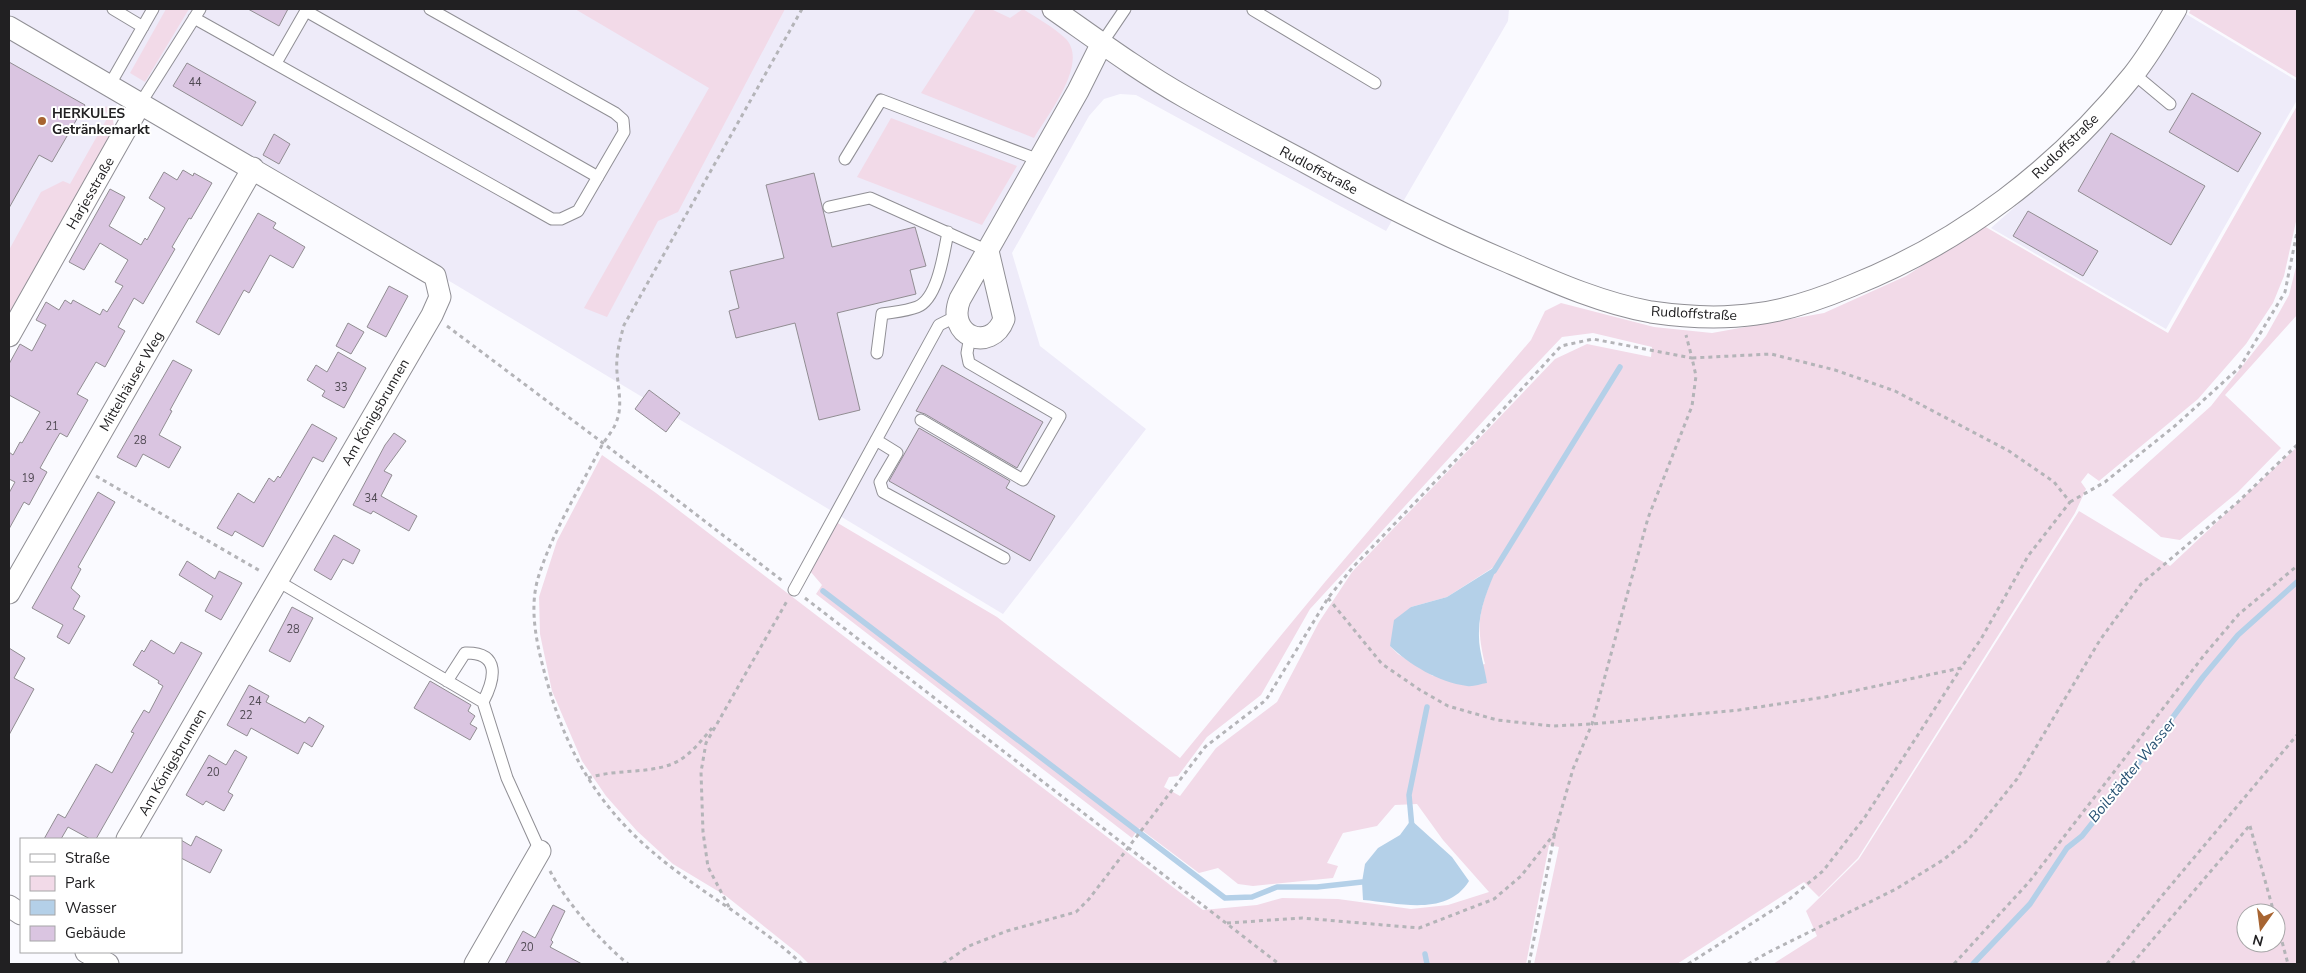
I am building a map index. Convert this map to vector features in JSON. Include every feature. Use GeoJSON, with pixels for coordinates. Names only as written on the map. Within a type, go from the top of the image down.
{"type":"FeatureCollection","features":[{"type":"Feature","properties":{"kind":"street","name":"Rudloffstraße"},"geometry":{"type":"LineString","coordinates":[[1053,9],[1182,96],[1366,195],[1474,248],[1575,290],[1617,305],[1681,315],[1718,317],[1754,314],[1812,302],[1862,282],[1930,249],[1979,219],[2044,169],[2075,139],[2134,74],[2176,9]]}},
{"type":"Feature","properties":{"kind":"street"},"geometry":{"type":"LineString","coordinates":[[9,27],[140,104]]}},
{"type":"Feature","properties":{"kind":"street"},"geometry":{"type":"LineString","coordinates":[[988,251],[1004,319],[1002,326],[989,337],[980,338],[970,336],[962,330],[957,322],[956,307],[1078,91],[1102,43]]}},
{"type":"Feature","properties":{"kind":"street","name":"Am Königsbrunnen"},"geometry":{"type":"LineString","coordinates":[[128,838],[276,580],[432,315],[440,297],[435,276],[253,168],[140,104]]}},
{"type":"Feature","properties":{"kind":"street","name":"Harjesstraße"},"geometry":{"type":"LineString","coordinates":[[9,336],[140,104]]}},
{"type":"Feature","properties":{"kind":"street","name":"Mittelhäuser Weg"},"geometry":{"type":"LineString","coordinates":[[9,593],[253,168]]}},
{"type":"Feature","properties":{"kind":"street"},"geometry":{"type":"LineString","coordinates":[[475,964],[540,851]]}},
{"type":"Feature","properties":{"kind":"street"},"geometry":{"type":"LineString","coordinates":[[9,906],[20,913]]}},
{"type":"Feature","properties":{"kind":"street"},"geometry":{"type":"LineString","coordinates":[[88,953],[108,964]]}},
{"type":"Feature","properties":{"kind":"lane"},"geometry":{"type":"LineString","coordinates":[[113,9],[143,27]]}},
{"type":"Feature","properties":{"kind":"lane"},"geometry":{"type":"LineString","coordinates":[[109,86],[153,9]]}},
{"type":"Feature","properties":{"kind":"lane"},"geometry":{"type":"LineString","coordinates":[[140,104],[197,14],[276,64],[552,218],[569,217],[578,211],[624,132],[625,127],[619,117],[430,9]]}},
{"type":"Feature","properties":{"kind":"lane"},"geometry":{"type":"LineString","coordinates":[[1102,43],[1125,9]]}},
{"type":"Feature","properties":{"kind":"lane"},"geometry":{"type":"LineString","coordinates":[[1252,9],[1375,84]]}},
{"type":"Feature","properties":{"kind":"lane"},"geometry":{"type":"LineString","coordinates":[[276,64],[306,10],[598,177]]}},
{"type":"Feature","properties":{"kind":"lane"},"geometry":{"type":"LineString","coordinates":[[2134,74],[2170,104]]}},
{"type":"Feature","properties":{"kind":"lane"},"geometry":{"type":"LineString","coordinates":[[845,160],[881,100],[1039,160]]}},
{"type":"Feature","properties":{"kind":"lane"},"geometry":{"type":"LineString","coordinates":[[830,207],[870,198],[988,251]]}},
{"type":"Feature","properties":{"kind":"lane"},"geometry":{"type":"LineString","coordinates":[[878,353],[882,314],[918,307],[927,301],[939,274],[948,232]]}},
{"type":"Feature","properties":{"kind":"lane"},"geometry":{"type":"LineString","coordinates":[[794,590],[939,325],[957,316]]}},
{"type":"Feature","properties":{"kind":"lane"},"geometry":{"type":"LineString","coordinates":[[921,420],[1024,480],[1060,416],[969,363],[966,353],[970,336]]}},
{"type":"Feature","properties":{"kind":"lane"},"geometry":{"type":"LineString","coordinates":[[876,440],[897,453],[880,482],[883,492],[1004,558]]}},
{"type":"Feature","properties":{"kind":"lane"},"geometry":{"type":"LineString","coordinates":[[276,580],[483,702]]}},
{"type":"Feature","properties":{"kind":"lane"},"geometry":{"type":"LineString","coordinates":[[447,681],[465,653],[478,653],[488,660],[492,668],[493,680],[483,702],[507,778],[540,851]]}},
{"type":"Feature","properties":{"kind":"path"},"geometry":{"type":"LineString","coordinates":[[802,9],[624,325],[617,360],[618,420],[603,443],[554,540],[538,577],[534,614],[540,655],[553,704],[575,756],[601,799],[635,835],[674,870],[778,942],[802,964]]}},
{"type":"Feature","properties":{"kind":"path"},"geometry":{"type":"LineString","coordinates":[[1688,964],[1786,901],[1823,871],[1865,817],[1981,639],[2028,556],[2070,502],[2105,482],[2176,425],[2240,367],[2285,292],[2297,232]]}},
{"type":"Feature","properties":{"kind":"path"},"geometry":{"type":"LineString","coordinates":[[432,315],[603,443],[1279,964]]}},
{"type":"Feature","properties":{"kind":"path"},"geometry":{"type":"LineString","coordinates":[[1529,964],[1555,832],[1573,769],[1592,724],[1648,518],[1692,406],[1696,376],[1681,315]]}},
{"type":"Feature","properties":{"kind":"path"},"geometry":{"type":"LineString","coordinates":[[943,964],[969,946],[1007,931],[1076,912],[1090,899],[1205,747],[1266,700],[1328,598],[1353,567],[1475,440],[1561,346],[1594,340],[1692,358],[1771,354],[1835,370],[1895,391],[2009,451],[2054,482],[2070,502]]}},
{"type":"Feature","properties":{"kind":"path"},"geometry":{"type":"LineString","coordinates":[[1748,964],[1768,952],[1896,889],[1943,860],[1968,840],[1994,811],[2018,779],[2100,640],[2141,584],[2238,502],[2297,445]]}},
{"type":"Feature","properties":{"kind":"path"},"geometry":{"type":"LineString","coordinates":[[80,467],[276,580]]}},
{"type":"Feature","properties":{"kind":"path"},"geometry":{"type":"LineString","coordinates":[[1954,964],[2029,882],[2211,647],[2240,614],[2297,566]]}},
{"type":"Feature","properties":{"kind":"path"},"geometry":{"type":"LineString","coordinates":[[730,908],[708,867],[700,804],[701,772],[706,743],[714,725],[794,590]]}},
{"type":"Feature","properties":{"kind":"path"},"geometry":{"type":"LineString","coordinates":[[1328,598],[1382,664],[1420,690],[1448,706],[1497,720],[1552,726],[1739,710],[1825,697],[1961,668]]}},
{"type":"Feature","properties":{"kind":"path"},"geometry":{"type":"LineString","coordinates":[[588,778],[599,774],[640,770],[672,764],[689,753],[714,725]]}},
{"type":"Feature","properties":{"kind":"path"},"geometry":{"type":"LineString","coordinates":[[2107,964],[2297,736]]}},
{"type":"Feature","properties":{"kind":"path"},"geometry":{"type":"LineString","coordinates":[[2132,964],[2250,825],[2271,903]]}},
{"type":"Feature","properties":{"kind":"path"},"geometry":{"type":"LineString","coordinates":[[1226,923],[1302,918],[1419,928],[1494,899],[1521,876],[1555,832]]}},
{"type":"Feature","properties":{"kind":"path"},"geometry":{"type":"LineString","coordinates":[[540,851],[557,884],[610,949],[628,964]]}},
{"type":"Feature","properties":{"kind":"shaded area"},"geometry":{"type":"Polygon","coordinates":[[[9,9],[1509,9],[1508,21],[1386,231],[1136,95],[1120,94],[1104,99],[1089,116],[1012,253],[1040,346],[1146,429],[1003,614],[456,285],[125,90],[9,298],[9,9]]]}},
{"type":"Feature","properties":{"kind":"shaded area"},"geometry":{"type":"Polygon","coordinates":[[[2186,14],[2297,81],[2297,100],[2166,329],[1991,228],[2075,154],[2144,76],[2186,14]]]}},
{"type":"Feature","properties":{"kind":"green space"},"geometry":{"type":"Polygon","coordinates":[[[166,9],[189,9],[145,82],[130,73],[166,9]]]}},
{"type":"Feature","properties":{"kind":"green space"},"geometry":{"type":"Polygon","coordinates":[[[575,9],[785,9],[678,212],[658,221],[607,317],[584,308],[709,88],[575,9]]]}},
{"type":"Feature","properties":{"kind":"green space"},"geometry":{"type":"Polygon","coordinates":[[[976,9],[991,9],[1010,18],[1023,9],[1065,38],[1071,48],[1073,60],[1070,74],[1057,102],[1034,138],[921,93],[976,9]]]}},
{"type":"Feature","properties":{"kind":"green space"},"geometry":{"type":"Polygon","coordinates":[[[2191,9],[2297,9],[2297,78],[2189,13],[2191,9]]]}},
{"type":"Feature","properties":{"kind":"green space"},"geometry":{"type":"Polygon","coordinates":[[[106,106],[112,112],[114,127],[118,120],[116,109],[122,116],[9,322],[9,250],[41,192],[63,181],[70,184],[109,115],[104,110],[106,106]]]}},
{"type":"Feature","properties":{"kind":"green space"},"geometry":{"type":"Polygon","coordinates":[[[2297,106],[2297,217],[2284,276],[2273,303],[2246,344],[2198,399],[2099,481],[2088,473],[2081,482],[2086,489],[2075,513],[1858,858],[1819,897],[1804,882],[1677,964],[1534,964],[1559,847],[1549,845],[1526,964],[809,964],[726,896],[673,864],[637,831],[606,796],[582,761],[552,691],[540,634],[539,597],[557,541],[602,455],[656,493],[1203,910],[1257,905],[1282,898],[1338,899],[1411,909],[1448,905],[1489,892],[1443,840],[1417,804],[1395,805],[1377,826],[1343,833],[1327,863],[1338,866],[1333,878],[1253,886],[1238,884],[1218,868],[1199,873],[1139,828],[1132,838],[816,594],[822,585],[810,571],[836,522],[997,617],[1180,758],[1325,582],[1531,340],[1545,311],[1561,303],[1654,327],[1712,333],[1824,313],[1906,276],[1984,226],[2168,333],[2297,106]],[[1593,333],[1562,337],[1522,379],[1310,609],[1261,695],[1207,737],[1178,776],[1169,777],[1164,787],[1180,796],[1216,748],[1277,702],[1319,622],[1352,572],[1555,359],[1587,344],[1651,357],[1652,347],[1593,333]],[[1497,565],[1447,597],[1411,607],[1390,646],[1398,654],[1433,676],[1485,664],[1480,635],[1481,613],[1497,565]]]}},
{"type":"Feature","properties":{"kind":"green space"},"geometry":{"type":"Polygon","coordinates":[[[891,118],[1017,166],[982,225],[857,177],[891,118]]]}},
{"type":"Feature","properties":{"kind":"green space"},"geometry":{"type":"Polygon","coordinates":[[[2297,263],[2297,315],[2225,395],[2281,448],[2238,492],[2180,540],[2161,537],[2112,495],[2211,406],[2266,336],[2289,295],[2297,263]]]}},
{"type":"Feature","properties":{"kind":"green space"},"geometry":{"type":"Polygon","coordinates":[[[2297,447],[2297,964],[1773,964],[1817,936],[1806,911],[1859,859],[2079,511],[2170,566],[2297,447]]]}},
{"type":"Feature","properties":{"kind":"water"},"geometry":{"type":"Polygon","coordinates":[[[1498,565],[1484,600],[1479,627],[1480,648],[1487,683],[1469,686],[1435,677],[1406,660],[1390,646],[1394,620],[1411,607],[1447,597],[1498,565]]]}},
{"type":"Feature","properties":{"kind":"water"},"geometry":{"type":"Polygon","coordinates":[[[1411,820],[1452,857],[1469,881],[1460,892],[1448,900],[1435,904],[1407,905],[1363,900],[1362,882],[1365,864],[1378,848],[1400,835],[1411,820]]]}},
{"type":"Feature","properties":{"kind":"building"},"geometry":{"type":"Polygon","coordinates":[[[248,9],[288,9],[279,26],[248,9]]]}},
{"type":"Feature","properties":{"kind":"building","name":"HERKULES Getränkemarkt"},"geometry":{"type":"Polygon","coordinates":[[[9,62],[85,105],[52,162],[39,155],[9,208],[9,62]]]}},
{"type":"Feature","properties":{"kind":"building"},"geometry":{"type":"Polygon","coordinates":[[[187,63],[256,102],[242,126],[173,86],[187,63]]]}},
{"type":"Feature","properties":{"kind":"building"},"geometry":{"type":"Polygon","coordinates":[[[2192,93],[2261,133],[2238,172],[2169,132],[2192,93]]]}},
{"type":"Feature","properties":{"kind":"building"},"geometry":{"type":"Polygon","coordinates":[[[2111,133],[2205,186],[2171,245],[2078,191],[2111,133]]]}},
{"type":"Feature","properties":{"kind":"building"},"geometry":{"type":"Polygon","coordinates":[[[274,134],[290,144],[279,164],[263,155],[274,134]]]}},
{"type":"Feature","properties":{"kind":"building"},"geometry":{"type":"Polygon","coordinates":[[[183,170],[193,176],[194,173],[212,183],[172,247],[175,249],[143,304],[134,298],[118,327],[125,331],[105,367],[96,362],[77,394],[88,400],[67,437],[60,433],[40,468],[47,472],[29,505],[24,502],[9,529],[9,493],[15,482],[9,479],[9,452],[13,455],[40,412],[9,395],[9,364],[20,344],[32,351],[46,325],[36,320],[46,302],[59,310],[65,300],[71,304],[73,300],[100,315],[103,309],[107,312],[123,286],[115,282],[128,260],[100,243],[84,270],[69,262],[110,189],[125,197],[109,226],[141,245],[145,238],[147,240],[165,208],[149,198],[164,172],[177,180],[183,170]]]}},
{"type":"Feature","properties":{"kind":"building"},"geometry":{"type":"Polygon","coordinates":[[[814,173],[832,247],[915,227],[926,266],[910,270],[916,294],[837,313],[860,410],[819,420],[795,323],[736,338],[729,311],[739,308],[730,271],[784,258],[766,185],[814,173]]]}},
{"type":"Feature","properties":{"kind":"building"},"geometry":{"type":"Polygon","coordinates":[[[2028,211],[2098,251],[2083,276],[2013,236],[2028,211]]]}},
{"type":"Feature","properties":{"kind":"building"},"geometry":{"type":"Polygon","coordinates":[[[258,213],[276,223],[273,228],[305,247],[293,268],[270,255],[249,293],[244,290],[219,335],[196,322],[258,213]]]}},
{"type":"Feature","properties":{"kind":"building"},"geometry":{"type":"Polygon","coordinates":[[[389,286],[408,296],[386,337],[367,327],[389,286]]]}},
{"type":"Feature","properties":{"kind":"building"},"geometry":{"type":"Polygon","coordinates":[[[348,323],[364,332],[351,354],[336,346],[348,323]]]}},
{"type":"Feature","properties":{"kind":"building"},"geometry":{"type":"Polygon","coordinates":[[[338,352],[366,368],[344,408],[322,396],[325,391],[307,380],[316,365],[327,372],[338,352]]]}},
{"type":"Feature","properties":{"kind":"building"},"geometry":{"type":"Polygon","coordinates":[[[173,360],[192,370],[170,410],[172,411],[159,435],[181,447],[169,468],[143,454],[136,467],[117,457],[173,360]]]}},
{"type":"Feature","properties":{"kind":"building"},"geometry":{"type":"Polygon","coordinates":[[[942,365],[1043,422],[1017,468],[925,414],[916,411],[942,365]]]}},
{"type":"Feature","properties":{"kind":"building"},"geometry":{"type":"Polygon","coordinates":[[[649,390],[680,413],[666,432],[635,409],[649,390]]]}},
{"type":"Feature","properties":{"kind":"building"},"geometry":{"type":"Polygon","coordinates":[[[312,424],[337,438],[323,462],[313,457],[263,547],[235,531],[232,536],[217,528],[238,493],[254,503],[269,478],[274,482],[278,476],[280,478],[312,424]]]}},
{"type":"Feature","properties":{"kind":"building"},"geometry":{"type":"Polygon","coordinates":[[[919,428],[1010,481],[1006,488],[1055,516],[1030,561],[889,481],[919,428]]]}},
{"type":"Feature","properties":{"kind":"building"},"geometry":{"type":"Polygon","coordinates":[[[394,433],[406,441],[384,471],[392,475],[381,496],[417,516],[409,531],[373,511],[371,514],[353,505],[385,445],[394,433]]]}},
{"type":"Feature","properties":{"kind":"building"},"geometry":{"type":"Polygon","coordinates":[[[98,492],[115,502],[78,567],[81,569],[71,588],[80,596],[73,609],[85,616],[69,644],[57,637],[63,625],[32,608],[98,492]]]}},
{"type":"Feature","properties":{"kind":"building"},"geometry":{"type":"Polygon","coordinates":[[[334,535],[360,550],[353,564],[343,559],[331,580],[314,570],[334,535]]]}},
{"type":"Feature","properties":{"kind":"building"},"geometry":{"type":"Polygon","coordinates":[[[187,561],[215,579],[219,571],[242,583],[221,620],[205,611],[213,596],[179,575],[187,561]]]}},
{"type":"Feature","properties":{"kind":"building"},"geometry":{"type":"Polygon","coordinates":[[[292,607],[313,618],[290,662],[269,651],[292,607]]]}},
{"type":"Feature","properties":{"kind":"building"},"geometry":{"type":"Polygon","coordinates":[[[151,640],[174,654],[181,642],[202,653],[97,838],[88,838],[68,827],[62,838],[45,838],[58,814],[65,818],[96,764],[112,773],[134,733],[131,732],[144,710],[149,713],[163,686],[158,683],[159,681],[133,665],[142,650],[144,652],[151,640]]]}},
{"type":"Feature","properties":{"kind":"building"},"geometry":{"type":"Polygon","coordinates":[[[9,648],[25,658],[14,678],[34,689],[9,735],[9,648]]]}},
{"type":"Feature","properties":{"kind":"building"},"geometry":{"type":"Polygon","coordinates":[[[430,681],[471,705],[468,711],[475,716],[470,724],[477,728],[470,740],[414,708],[430,681]]]}},
{"type":"Feature","properties":{"kind":"building"},"geometry":{"type":"Polygon","coordinates":[[[249,685],[269,696],[266,702],[305,723],[309,717],[324,726],[312,747],[304,742],[298,754],[251,728],[247,736],[227,725],[249,685]]]}},
{"type":"Feature","properties":{"kind":"building"},"geometry":{"type":"Polygon","coordinates":[[[235,750],[247,757],[228,792],[233,795],[224,811],[206,801],[203,805],[186,795],[209,755],[226,765],[235,750]]]}},
{"type":"Feature","properties":{"kind":"building"},"geometry":{"type":"Polygon","coordinates":[[[196,836],[222,850],[210,873],[182,859],[182,841],[191,846],[196,836]]]}},
{"type":"Feature","properties":{"kind":"building"},"geometry":{"type":"Polygon","coordinates":[[[553,905],[565,911],[551,940],[553,942],[550,947],[582,964],[505,964],[523,931],[535,938],[553,905]]]}},
{"type":"Feature","properties":{"kind":"waterway"},"geometry":{"type":"LineString","coordinates":[[1494,571],[1620,367]]}},
{"type":"Feature","properties":{"kind":"waterway","name":"Boilstädter Wasser"},"geometry":{"type":"LineString","coordinates":[[1973,964],[2030,904],[2067,848],[2082,836],[2203,677],[2238,635],[2297,582]]}},
{"type":"Feature","properties":{"kind":"waterway"},"geometry":{"type":"LineString","coordinates":[[823,591],[1225,898],[1252,897],[1277,887],[1317,887],[1362,882]]}},
{"type":"Feature","properties":{"kind":"waterway"},"geometry":{"type":"LineString","coordinates":[[1412,828],[1409,795],[1427,707]]}},
{"type":"Feature","properties":{"kind":"waterway"},"geometry":{"type":"LineString","coordinates":[[1425,954],[1427,964]]}},
{"type":"Feature","properties":{"kind":"place","name":"HERKULES Getränkemarkt"},"geometry":{"type":"Point","coordinates":[42,121]}}]}
